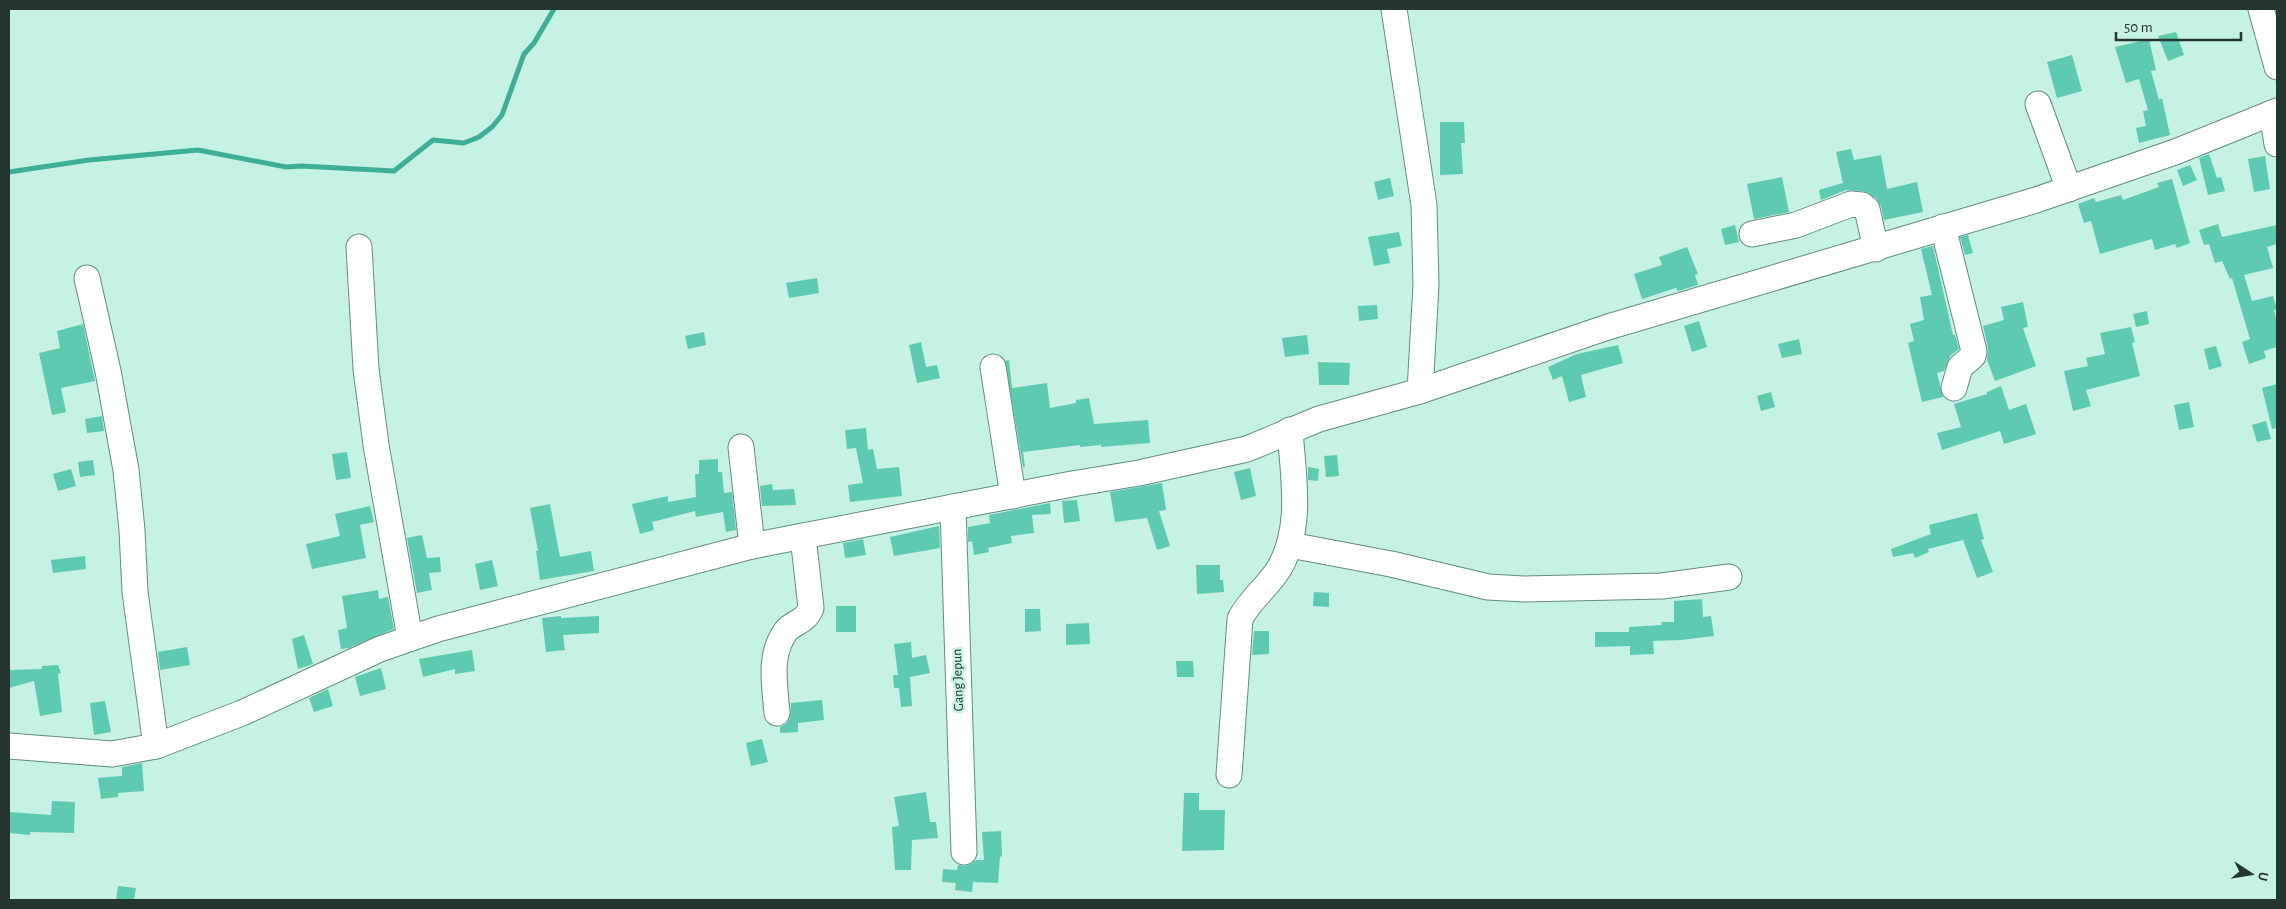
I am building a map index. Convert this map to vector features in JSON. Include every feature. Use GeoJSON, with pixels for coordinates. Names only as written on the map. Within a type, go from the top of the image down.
{"type":"FeatureCollection","features":[{"type":"Feature","properties":{"kind":"street"},"geometry":{"type":"LineString","coordinates":[[1394,9],[1424,205],[1426,285],[1420,391]]}},
{"type":"Feature","properties":{"kind":"street"},"geometry":{"type":"LineString","coordinates":[[2261,9],[2277,67]]}},
{"type":"Feature","properties":{"kind":"street"},"geometry":{"type":"LineString","coordinates":[[2038,104],[2069,189]]}},
{"type":"Feature","properties":{"kind":"street"},"geometry":{"type":"LineString","coordinates":[[9,746],[112,754],[156,746],[242,713],[410,638],[752,546],[1139,473],[1247,449],[1320,419],[1420,391],[1608,327],[1876,249],[2069,189],[2176,152],[2274,112],[2277,144]]}},
{"type":"Feature","properties":{"kind":"street"},"geometry":{"type":"LineString","coordinates":[[1752,234],[1796,225],[1851,204],[1858,204],[1867,209],[1876,249]]}},
{"type":"Feature","properties":{"kind":"street"},"geometry":{"type":"LineString","coordinates":[[1944,227],[1974,351],[1974,356],[1960,367],[1954,388]]}},
{"type":"Feature","properties":{"kind":"street"},"geometry":{"type":"LineString","coordinates":[[359,247],[366,369],[376,445],[410,638]]}},
{"type":"Feature","properties":{"kind":"street"},"geometry":{"type":"LineString","coordinates":[[87,278],[108,371],[126,470],[132,530],[135,592],[156,746]]}},
{"type":"Feature","properties":{"kind":"street"},"geometry":{"type":"LineString","coordinates":[[993,367],[1013,496]]}},
{"type":"Feature","properties":{"kind":"street"},"geometry":{"type":"LineString","coordinates":[[1230,776],[1240,619],[1246,608],[1280,568],[1290,546],[1294,526],[1295,505],[1290,430]]}},
{"type":"Feature","properties":{"kind":"street"},"geometry":{"type":"LineString","coordinates":[[741,447],[752,546]]}},
{"type":"Feature","properties":{"kind":"street","name":"Gang Jepun"},"geometry":{"type":"LineString","coordinates":[[953,507],[964,852]]}},
{"type":"Feature","properties":{"kind":"street"},"geometry":{"type":"LineString","coordinates":[[777,713],[774,663],[777,647],[786,630],[808,616],[812,608],[803,536]]}},
{"type":"Feature","properties":{"kind":"street"},"geometry":{"type":"LineString","coordinates":[[1290,546],[1390,564],[1488,587],[1524,589],[1662,586],[1729,577]]}},
{"type":"Feature","properties":{"kind":"building"},"geometry":{"type":"Polygon","coordinates":[[[2176,32],[2184,55],[2168,61],[2158,36],[2176,32]]]}},
{"type":"Feature","properties":{"kind":"building"},"geometry":{"type":"Polygon","coordinates":[[[2149,39],[2156,70],[2151,71],[2159,100],[2162,98],[2170,135],[2139,143],[2136,128],[2146,126],[2143,111],[2148,110],[2139,79],[2126,83],[2115,47],[2149,39]]]}},
{"type":"Feature","properties":{"kind":"building"},"geometry":{"type":"Polygon","coordinates":[[[2072,55],[2082,91],[2057,98],[2047,62],[2072,55]]]}},
{"type":"Feature","properties":{"kind":"building"},"geometry":{"type":"Polygon","coordinates":[[[1440,122],[1464,122],[1465,143],[1461,143],[1463,174],[1440,175],[1440,122]]]}},
{"type":"Feature","properties":{"kind":"building"},"geometry":{"type":"Polygon","coordinates":[[[1851,149],[1854,160],[1881,155],[1887,189],[1917,182],[1923,212],[1884,220],[1881,206],[1876,198],[1863,191],[1846,190],[1821,200],[1819,190],[1843,183],[1836,152],[1851,149]]]}},
{"type":"Feature","properties":{"kind":"building"},"geometry":{"type":"Polygon","coordinates":[[[2209,154],[2217,178],[2221,177],[2225,191],[2208,195],[2199,158],[2209,154]]]}},
{"type":"Feature","properties":{"kind":"building"},"geometry":{"type":"Polygon","coordinates":[[[2265,156],[2270,189],[2254,192],[2248,159],[2265,156]]]}},
{"type":"Feature","properties":{"kind":"building"},"geometry":{"type":"Polygon","coordinates":[[[2190,165],[2197,180],[2183,186],[2177,170],[2190,165]]]}},
{"type":"Feature","properties":{"kind":"building"},"geometry":{"type":"Polygon","coordinates":[[[1782,177],[1789,212],[1754,219],[1747,184],[1782,177]]]}},
{"type":"Feature","properties":{"kind":"building"},"geometry":{"type":"Polygon","coordinates":[[[1390,178],[1394,196],[1378,200],[1374,182],[1390,178]]]}},
{"type":"Feature","properties":{"kind":"building"},"geometry":{"type":"Polygon","coordinates":[[[2172,179],[2190,243],[2177,248],[2175,244],[2155,250],[2152,239],[2100,254],[2091,221],[2084,223],[2078,204],[2094,198],[2096,202],[2121,195],[2123,200],[2159,187],[2157,183],[2172,179]]]}},
{"type":"Feature","properties":{"kind":"building"},"geometry":{"type":"Polygon","coordinates":[[[2218,224],[2222,237],[2277,225],[2277,244],[2267,247],[2273,268],[2244,275],[2252,301],[2273,296],[2277,309],[2274,310],[2277,323],[2277,347],[2264,351],[2266,358],[2249,364],[2242,342],[2250,339],[2232,278],[2230,279],[2222,261],[2215,263],[2209,244],[2204,245],[2199,230],[2218,224]]]}},
{"type":"Feature","properties":{"kind":"building"},"geometry":{"type":"Polygon","coordinates":[[[1735,225],[1739,242],[1725,245],[1721,229],[1735,225]]]}},
{"type":"Feature","properties":{"kind":"building"},"geometry":{"type":"Polygon","coordinates":[[[1399,232],[1402,246],[1387,249],[1390,263],[1374,266],[1368,237],[1399,232]]]}},
{"type":"Feature","properties":{"kind":"building"},"geometry":{"type":"Polygon","coordinates":[[[1968,235],[1973,253],[1965,255],[1960,237],[1968,235]]]}},
{"type":"Feature","properties":{"kind":"building"},"geometry":{"type":"Polygon","coordinates":[[[1933,246],[1953,335],[1955,335],[1959,349],[1950,356],[1944,371],[1937,373],[1943,397],[1922,402],[1908,343],[1914,341],[1910,324],[1924,320],[1920,297],[1932,295],[1921,249],[1933,246]]]}},
{"type":"Feature","properties":{"kind":"building"},"geometry":{"type":"Polygon","coordinates":[[[1687,247],[1698,274],[1695,275],[1698,285],[1678,291],[1676,288],[1642,299],[1634,274],[1662,265],[1659,257],[1687,247]]]}},
{"type":"Feature","properties":{"kind":"building"},"geometry":{"type":"Polygon","coordinates":[[[817,278],[819,293],[789,298],[786,283],[817,278]]]}},
{"type":"Feature","properties":{"kind":"building"},"geometry":{"type":"Polygon","coordinates":[[[2023,302],[2028,327],[2023,328],[2036,366],[1995,381],[1987,360],[1988,348],[1983,326],[2004,320],[2001,307],[2023,302]]]}},
{"type":"Feature","properties":{"kind":"building"},"geometry":{"type":"Polygon","coordinates":[[[1377,305],[1378,319],[1359,321],[1358,306],[1377,305]]]}},
{"type":"Feature","properties":{"kind":"building"},"geometry":{"type":"Polygon","coordinates":[[[2147,311],[2149,324],[2136,327],[2133,314],[2147,311]]]}},
{"type":"Feature","properties":{"kind":"building"},"geometry":{"type":"Polygon","coordinates":[[[1699,321],[1707,347],[1692,352],[1684,326],[1699,321]]]}},
{"type":"Feature","properties":{"kind":"building"},"geometry":{"type":"Polygon","coordinates":[[[83,324],[95,381],[61,388],[66,412],[52,415],[39,353],[60,348],[57,331],[83,324]]]}},
{"type":"Feature","properties":{"kind":"building"},"geometry":{"type":"Polygon","coordinates":[[[2131,327],[2135,342],[2132,343],[2140,376],[2086,390],[2091,406],[2073,411],[2064,371],[2088,366],[2086,358],[2105,354],[2100,333],[2131,327]]]}},
{"type":"Feature","properties":{"kind":"building"},"geometry":{"type":"Polygon","coordinates":[[[704,332],[706,345],[688,349],[685,336],[704,332]]]}},
{"type":"Feature","properties":{"kind":"building"},"geometry":{"type":"Polygon","coordinates":[[[1307,335],[1309,354],[1285,357],[1282,338],[1307,335]]]}},
{"type":"Feature","properties":{"kind":"building"},"geometry":{"type":"Polygon","coordinates":[[[1799,339],[1802,354],[1782,358],[1778,344],[1799,339]]]}},
{"type":"Feature","properties":{"kind":"building"},"geometry":{"type":"Polygon","coordinates":[[[921,342],[926,367],[937,365],[940,378],[917,383],[909,345],[921,342]]]}},
{"type":"Feature","properties":{"kind":"building"},"geometry":{"type":"Polygon","coordinates":[[[1618,345],[1623,363],[1581,375],[1586,397],[1569,402],[1562,376],[1553,380],[1548,367],[1577,354],[1618,345]]]}},
{"type":"Feature","properties":{"kind":"building"},"geometry":{"type":"Polygon","coordinates":[[[2216,346],[2222,366],[2209,370],[2204,349],[2216,346]]]}},
{"type":"Feature","properties":{"kind":"building"},"geometry":{"type":"Polygon","coordinates":[[[1009,360],[1012,388],[1047,383],[1050,408],[1076,403],[1076,400],[1089,398],[1094,424],[1148,420],[1150,443],[1101,447],[1101,445],[1080,447],[1080,445],[1023,452],[1025,467],[1023,467],[1005,361],[1009,360]]]}},
{"type":"Feature","properties":{"kind":"building"},"geometry":{"type":"Polygon","coordinates":[[[1318,362],[1350,363],[1349,385],[1319,385],[1318,362]]]}},
{"type":"Feature","properties":{"kind":"building"},"geometry":{"type":"Polygon","coordinates":[[[2277,384],[2277,428],[2272,429],[2262,388],[2277,384]]]}},
{"type":"Feature","properties":{"kind":"building"},"geometry":{"type":"Polygon","coordinates":[[[2001,386],[2009,410],[2026,404],[2036,434],[2004,444],[2000,431],[1942,450],[1937,433],[1961,427],[1954,404],[1987,394],[1987,392],[2001,386]]]}},
{"type":"Feature","properties":{"kind":"building"},"geometry":{"type":"Polygon","coordinates":[[[1771,392],[1775,407],[1761,411],[1757,396],[1771,392]]]}},
{"type":"Feature","properties":{"kind":"building"},"geometry":{"type":"Polygon","coordinates":[[[2189,402],[2194,427],[2179,430],[2174,405],[2189,402]]]}},
{"type":"Feature","properties":{"kind":"building"},"geometry":{"type":"Polygon","coordinates":[[[102,416],[104,431],[87,433],[85,419],[102,416]]]}},
{"type":"Feature","properties":{"kind":"building"},"geometry":{"type":"Polygon","coordinates":[[[2266,421],[2271,439],[2257,442],[2252,425],[2266,421]]]}},
{"type":"Feature","properties":{"kind":"building"},"geometry":{"type":"Polygon","coordinates":[[[866,428],[868,450],[873,449],[877,469],[899,467],[902,496],[850,502],[848,485],[863,483],[856,448],[847,449],[845,430],[866,428]]]}},
{"type":"Feature","properties":{"kind":"building"},"geometry":{"type":"Polygon","coordinates":[[[347,452],[351,478],[336,480],[332,454],[347,452]]]}},
{"type":"Feature","properties":{"kind":"building"},"geometry":{"type":"Polygon","coordinates":[[[1337,455],[1339,476],[1326,477],[1324,456],[1337,455]]]}},
{"type":"Feature","properties":{"kind":"building"},"geometry":{"type":"Polygon","coordinates":[[[718,459],[718,472],[722,472],[724,493],[732,492],[736,530],[726,532],[723,512],[696,517],[695,511],[652,522],[654,530],[640,534],[632,504],[668,496],[668,502],[696,497],[695,474],[699,474],[699,460],[718,459]]]}},
{"type":"Feature","properties":{"kind":"building"},"geometry":{"type":"Polygon","coordinates":[[[93,460],[95,475],[80,477],[78,462],[93,460]]]}},
{"type":"Feature","properties":{"kind":"building"},"geometry":{"type":"Polygon","coordinates":[[[1308,467],[1319,469],[1318,481],[1308,480],[1308,467]]]}},
{"type":"Feature","properties":{"kind":"building"},"geometry":{"type":"Polygon","coordinates":[[[1250,468],[1256,496],[1241,500],[1234,472],[1250,468]]]}},
{"type":"Feature","properties":{"kind":"building"},"geometry":{"type":"Polygon","coordinates":[[[71,469],[76,486],[58,491],[53,474],[71,469]]]}},
{"type":"Feature","properties":{"kind":"building"},"geometry":{"type":"Polygon","coordinates":[[[1162,483],[1166,510],[1159,511],[1170,546],[1157,550],[1147,518],[1115,522],[1110,492],[1162,483]]]}},
{"type":"Feature","properties":{"kind":"building"},"geometry":{"type":"Polygon","coordinates":[[[772,484],[773,490],[794,489],[796,505],[762,506],[760,486],[772,484]]]}},
{"type":"Feature","properties":{"kind":"building"},"geometry":{"type":"Polygon","coordinates":[[[1077,500],[1080,521],[1064,523],[1062,501],[1077,500]]]}},
{"type":"Feature","properties":{"kind":"building"},"geometry":{"type":"Polygon","coordinates":[[[1050,503],[1051,514],[1032,515],[1034,533],[1011,536],[1012,543],[988,548],[989,552],[974,555],[972,541],[968,542],[968,527],[990,523],[989,515],[1050,503]]]}},
{"type":"Feature","properties":{"kind":"building"},"geometry":{"type":"Polygon","coordinates":[[[550,504],[560,557],[591,551],[594,571],[540,580],[536,551],[538,551],[530,508],[550,504]]]}},
{"type":"Feature","properties":{"kind":"building"},"geometry":{"type":"Polygon","coordinates":[[[370,506],[374,522],[360,525],[366,558],[312,569],[306,544],[340,536],[335,514],[370,506]]]}},
{"type":"Feature","properties":{"kind":"building"},"geometry":{"type":"Polygon","coordinates":[[[1977,513],[1984,539],[1981,540],[1993,572],[1977,578],[1963,540],[1928,549],[1929,552],[1915,558],[1913,553],[1893,557],[1891,549],[1931,534],[1929,525],[1977,513]]]}},
{"type":"Feature","properties":{"kind":"building"},"geometry":{"type":"Polygon","coordinates":[[[939,526],[940,548],[894,556],[890,537],[939,526]]]}},
{"type":"Feature","properties":{"kind":"building"},"geometry":{"type":"Polygon","coordinates":[[[422,535],[427,558],[440,557],[441,572],[429,573],[432,590],[417,593],[407,538],[422,535]]]}},
{"type":"Feature","properties":{"kind":"building"},"geometry":{"type":"Polygon","coordinates":[[[863,539],[866,555],[845,558],[843,543],[863,539]]]}},
{"type":"Feature","properties":{"kind":"building"},"geometry":{"type":"Polygon","coordinates":[[[85,556],[86,569],[53,573],[51,560],[85,556]]]}},
{"type":"Feature","properties":{"kind":"building"},"geometry":{"type":"Polygon","coordinates":[[[492,560],[498,586],[480,590],[475,564],[492,560]]]}},
{"type":"Feature","properties":{"kind":"building"},"geometry":{"type":"Polygon","coordinates":[[[1196,565],[1220,565],[1220,580],[1223,580],[1224,592],[1197,594],[1196,565]]]}},
{"type":"Feature","properties":{"kind":"building"},"geometry":{"type":"Polygon","coordinates":[[[378,590],[379,599],[388,597],[394,629],[349,648],[341,649],[338,630],[347,628],[342,596],[378,590]]]}},
{"type":"Feature","properties":{"kind":"building"},"geometry":{"type":"Polygon","coordinates":[[[1314,592],[1329,593],[1329,607],[1313,606],[1314,592]]]}},
{"type":"Feature","properties":{"kind":"building"},"geometry":{"type":"Polygon","coordinates":[[[1702,599],[1703,617],[1711,616],[1714,636],[1653,641],[1654,654],[1630,655],[1630,646],[1595,647],[1595,632],[1629,632],[1629,627],[1662,625],[1661,622],[1674,622],[1674,601],[1702,599]]]}},
{"type":"Feature","properties":{"kind":"building"},"geometry":{"type":"Polygon","coordinates":[[[836,606],[856,606],[856,632],[836,632],[836,606]]]}},
{"type":"Feature","properties":{"kind":"building"},"geometry":{"type":"Polygon","coordinates":[[[1025,609],[1040,609],[1041,631],[1025,632],[1025,609]]]}},
{"type":"Feature","properties":{"kind":"building"},"geometry":{"type":"Polygon","coordinates":[[[561,616],[561,618],[599,616],[599,633],[563,635],[565,650],[546,652],[542,618],[561,616]]]}},
{"type":"Feature","properties":{"kind":"building"},"geometry":{"type":"Polygon","coordinates":[[[1089,623],[1090,644],[1066,645],[1066,624],[1089,623]]]}},
{"type":"Feature","properties":{"kind":"building"},"geometry":{"type":"Polygon","coordinates":[[[1254,631],[1269,631],[1269,654],[1252,655],[1254,631]]]}},
{"type":"Feature","properties":{"kind":"building"},"geometry":{"type":"Polygon","coordinates":[[[304,635],[313,664],[298,669],[292,639],[304,635]]]}},
{"type":"Feature","properties":{"kind":"building"},"geometry":{"type":"Polygon","coordinates":[[[911,642],[912,658],[926,655],[930,673],[910,677],[912,706],[901,707],[899,688],[894,688],[893,675],[898,675],[894,644],[911,642]]]}},
{"type":"Feature","properties":{"kind":"building"},"geometry":{"type":"Polygon","coordinates":[[[187,647],[190,665],[160,670],[158,652],[187,647]]]}},
{"type":"Feature","properties":{"kind":"building"},"geometry":{"type":"Polygon","coordinates":[[[472,650],[475,671],[455,674],[455,669],[423,677],[419,659],[472,650]]]}},
{"type":"Feature","properties":{"kind":"building"},"geometry":{"type":"Polygon","coordinates":[[[1176,661],[1193,661],[1194,677],[1177,677],[1176,661]]]}},
{"type":"Feature","properties":{"kind":"building"},"geometry":{"type":"Polygon","coordinates":[[[58,665],[61,673],[58,674],[62,712],[40,716],[34,681],[9,688],[9,670],[42,669],[42,666],[58,665]]]}},
{"type":"Feature","properties":{"kind":"building"},"geometry":{"type":"Polygon","coordinates":[[[381,668],[386,689],[360,696],[355,677],[381,668]]]}},
{"type":"Feature","properties":{"kind":"building"},"geometry":{"type":"Polygon","coordinates":[[[328,689],[333,706],[314,712],[309,698],[328,689]]]}},
{"type":"Feature","properties":{"kind":"building"},"geometry":{"type":"Polygon","coordinates":[[[822,700],[824,720],[798,723],[798,732],[780,733],[780,727],[790,719],[791,703],[822,700]]]}},
{"type":"Feature","properties":{"kind":"building"},"geometry":{"type":"Polygon","coordinates":[[[105,701],[111,732],[94,735],[90,703],[105,701]]]}},
{"type":"Feature","properties":{"kind":"building"},"geometry":{"type":"Polygon","coordinates":[[[762,739],[768,762],[751,766],[746,743],[762,739]]]}},
{"type":"Feature","properties":{"kind":"building"},"geometry":{"type":"Polygon","coordinates":[[[142,763],[144,791],[118,793],[118,797],[101,799],[98,778],[122,776],[122,767],[142,763]]]}},
{"type":"Feature","properties":{"kind":"building"},"geometry":{"type":"Polygon","coordinates":[[[926,792],[930,822],[936,822],[938,838],[912,840],[911,870],[895,870],[892,827],[899,826],[894,797],[926,792]]]}},
{"type":"Feature","properties":{"kind":"building"},"geometry":{"type":"Polygon","coordinates":[[[1184,793],[1199,793],[1199,810],[1225,810],[1224,850],[1182,851],[1184,793]]]}},
{"type":"Feature","properties":{"kind":"building"},"geometry":{"type":"Polygon","coordinates":[[[52,801],[75,802],[74,833],[30,832],[30,835],[9,833],[9,812],[51,815],[52,801]]]}},
{"type":"Feature","properties":{"kind":"building"},"geometry":{"type":"Polygon","coordinates":[[[1001,831],[1002,856],[1000,857],[998,883],[973,882],[972,892],[955,890],[956,883],[942,882],[943,869],[957,870],[958,865],[965,866],[976,860],[984,860],[982,832],[1001,831]]]}},
{"type":"Feature","properties":{"kind":"building"},"geometry":{"type":"Polygon","coordinates":[[[118,886],[136,888],[134,900],[116,900],[118,886]]]}},
{"type":"Feature","properties":{"kind":"waterway"},"geometry":{"type":"LineString","coordinates":[[9,172],[89,160],[198,150],[286,167],[302,166],[394,171],[433,140],[464,143],[479,137],[492,127],[502,115],[524,54],[534,43],[554,9]]}}]}
